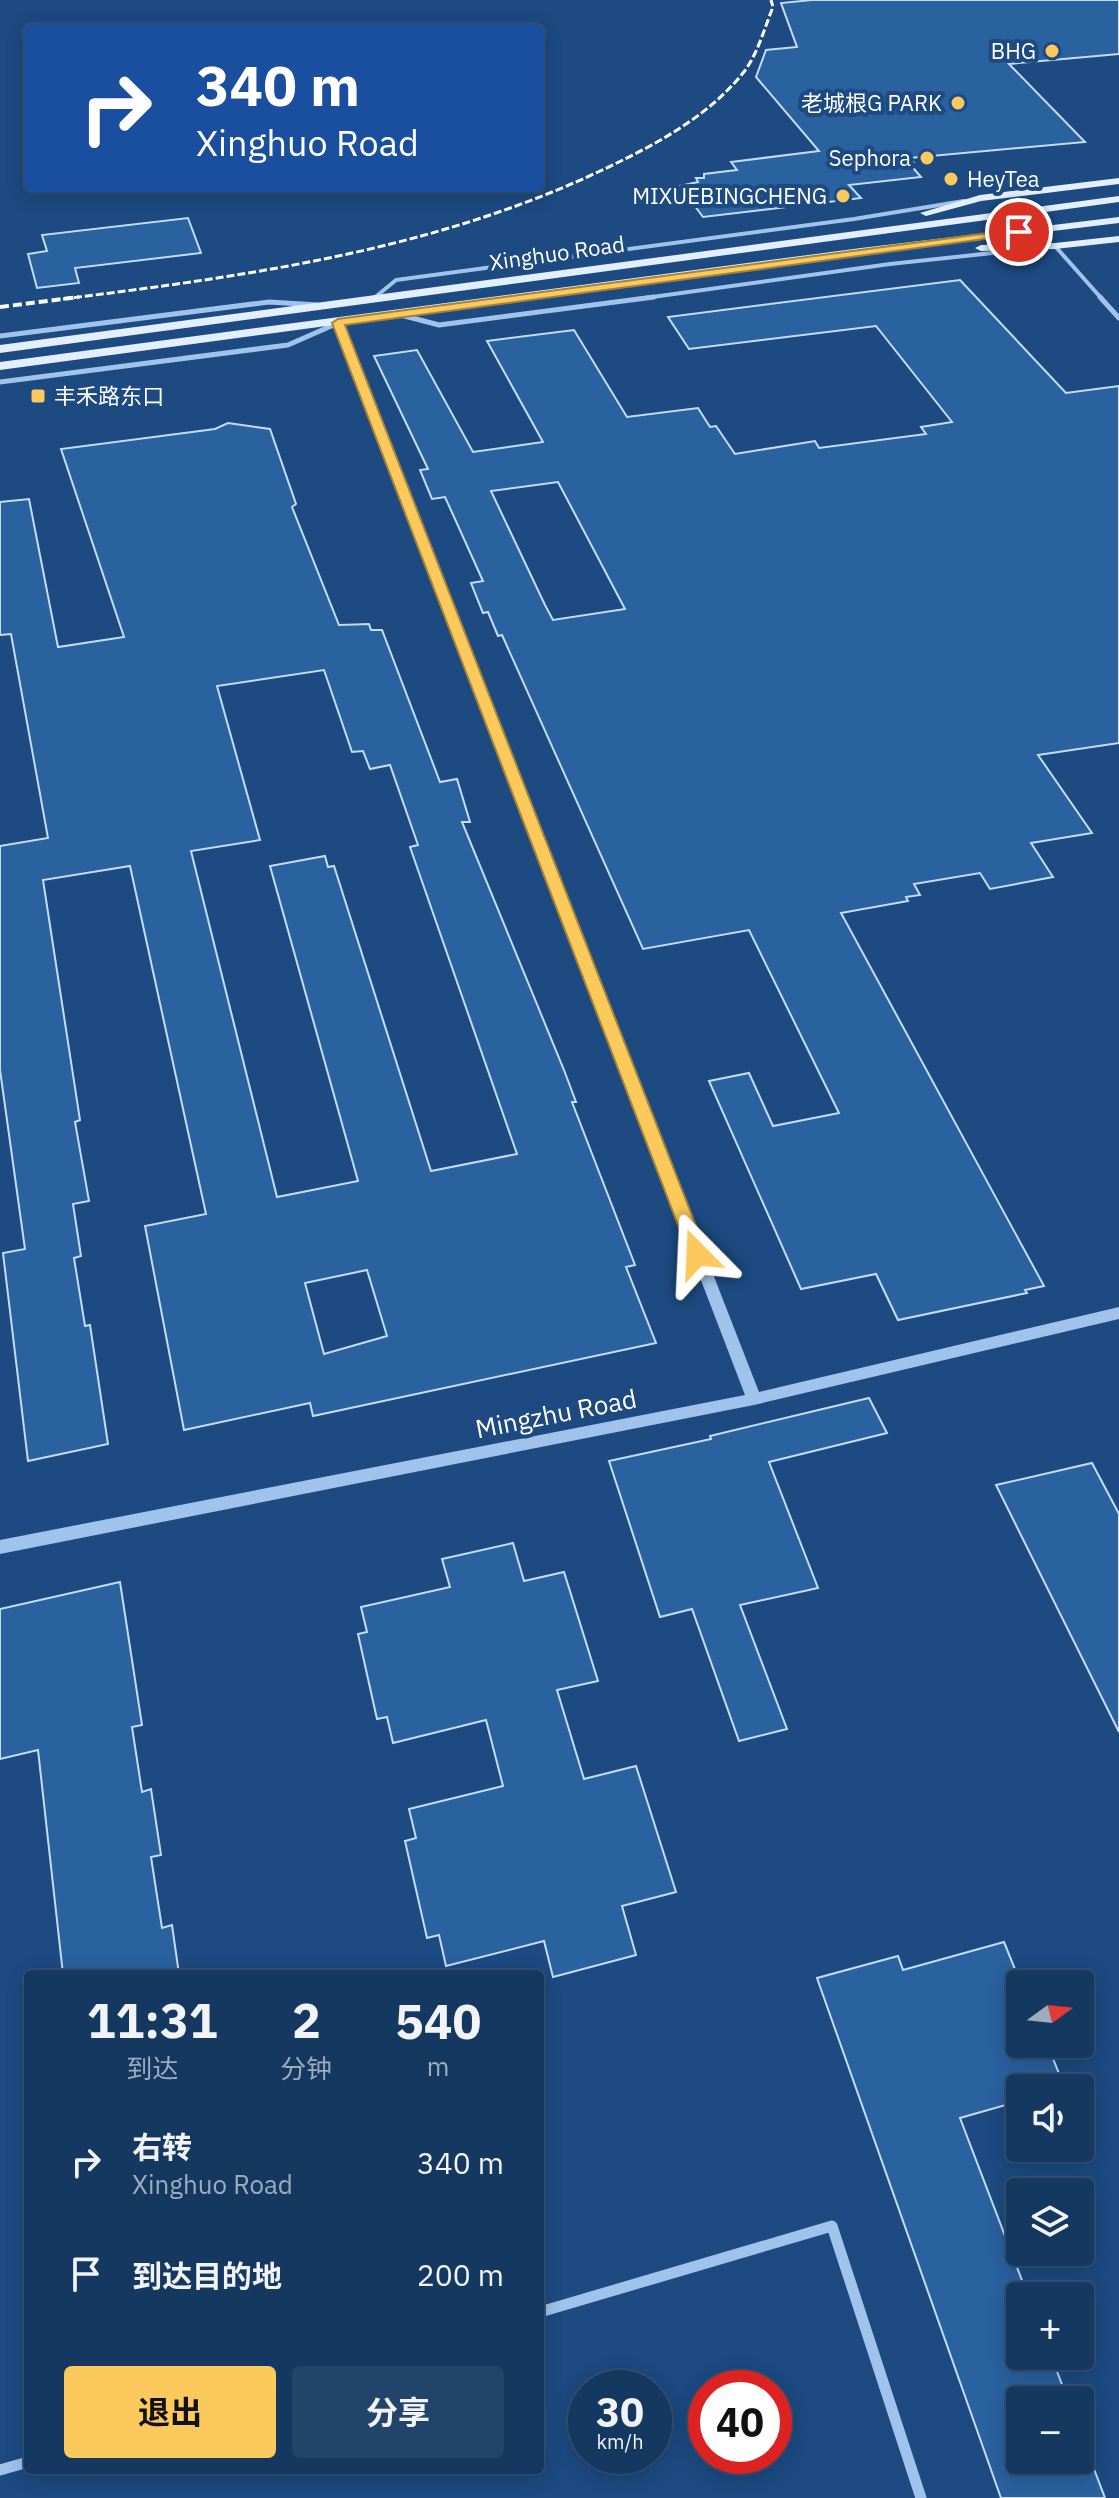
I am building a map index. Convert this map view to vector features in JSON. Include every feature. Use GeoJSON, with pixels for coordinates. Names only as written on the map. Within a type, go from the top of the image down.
{"type":"FeatureCollection","features":[{"type":"Feature","properties":{"kind":"main road"},"geometry":{"type":"LineString","coordinates":[[851,233],[980,198],[1119,181]]}},
{"type":"Feature","properties":{"kind":"main road","name":"Xinghuo Road"},"geometry":{"type":"LineString","coordinates":[[0,349],[1119,199]]}},
{"type":"Feature","properties":{"kind":"main road","name":"Xinghuo Road"},"geometry":{"type":"LineString","coordinates":[[0,366],[861,251],[1119,220]]}},
{"type":"Feature","properties":{"kind":"main road"},"geometry":{"type":"LineString","coordinates":[[861,251],[1055,246],[1119,239]]}},
{"type":"Feature","properties":{"kind":"street"},"geometry":{"type":"LineString","coordinates":[[373,299],[396,280],[854,219],[980,198]]}},
{"type":"Feature","properties":{"kind":"street"},"geometry":{"type":"LineString","coordinates":[[397,314],[439,325],[890,264],[1055,246],[1119,318]]}},
{"type":"Feature","properties":{"kind":"street"},"geometry":{"type":"LineString","coordinates":[[0,336],[269,302],[326,305]]}},
{"type":"Feature","properties":{"kind":"street"},"geometry":{"type":"LineString","coordinates":[[0,382],[288,345],[338,323],[754,1399]]}},
{"type":"Feature","properties":{"kind":"street","name":"Mingzhu Road"},"geometry":{"type":"LineString","coordinates":[[0,1547],[754,1399],[1119,1313]]}},
{"type":"Feature","properties":{"kind":"street"},"geometry":{"type":"LineString","coordinates":[[544,2311],[832,2226],[921,2498]]}},
{"type":"Feature","properties":{"kind":"street"},"geometry":{"type":"LineString","coordinates":[[0,2470],[24,2463]]}},
{"type":"Feature","properties":{"kind":"building"},"geometry":{"type":"Polygon","coordinates":[[[812,0],[1119,0],[1119,54],[1009,64],[1085,142],[909,158],[913,162],[908,162],[921,177],[849,185],[861,198],[703,217],[680,186],[698,182],[696,178],[704,178],[704,174],[737,170],[731,162],[819,151],[756,77],[766,50],[797,47],[781,3],[812,0]]]}},
{"type":"Feature","properties":{"kind":"building"},"geometry":{"type":"Polygon","coordinates":[[[188,218],[201,253],[75,268],[79,283],[37,288],[28,254],[47,251],[42,235],[188,218]]]}},
{"type":"Feature","properties":{"kind":"building"},"geometry":{"type":"Polygon","coordinates":[[[960,280],[1066,393],[1119,386],[1119,743],[1038,755],[1092,833],[1031,843],[1053,877],[990,889],[980,873],[914,884],[920,895],[906,897],[908,901],[841,913],[1044,1286],[1025,1290],[1027,1293],[898,1320],[876,1274],[801,1289],[709,1081],[749,1073],[773,1126],[839,1113],[749,930],[643,949],[502,635],[498,636],[488,612],[483,613],[471,583],[483,581],[445,497],[432,499],[420,470],[428,469],[374,356],[417,350],[473,452],[543,442],[487,341],[574,330],[627,417],[698,408],[710,427],[716,426],[735,454],[815,441],[819,448],[926,434],[921,427],[952,422],[876,326],[689,349],[668,317],[960,280]],[[558,482],[491,491],[553,620],[625,609],[558,482]]]}},
{"type":"Feature","properties":{"kind":"building"},"geometry":{"type":"Polygon","coordinates":[[[228,423],[270,429],[296,504],[292,507],[339,625],[369,624],[371,630],[382,630],[440,782],[457,779],[470,822],[462,822],[576,1102],[572,1102],[635,1265],[626,1267],[656,1343],[313,1416],[310,1403],[184,1430],[145,1226],[206,1214],[130,866],[43,880],[80,1120],[75,1122],[89,1201],[73,1204],[81,1256],[74,1258],[85,1326],[90,1325],[108,1444],[28,1461],[3,1253],[25,1249],[0,1070],[0,846],[48,838],[11,634],[0,635],[0,502],[29,499],[58,647],[124,637],[61,449],[215,429],[228,423]],[[324,670],[217,686],[260,840],[191,851],[277,1197],[358,1181],[270,866],[325,856],[328,867],[334,866],[431,1171],[517,1154],[410,847],[418,845],[390,765],[370,769],[363,751],[352,752],[324,670]],[[367,1270],[305,1283],[324,1354],[387,1336],[367,1270]]]}},
{"type":"Feature","properties":{"kind":"building"},"geometry":{"type":"Polygon","coordinates":[[[869,1398],[887,1433],[769,1462],[818,1588],[740,1605],[787,1729],[739,1741],[692,1609],[660,1617],[609,1461],[711,1439],[710,1436],[869,1398]]]}},
{"type":"Feature","properties":{"kind":"building"},"geometry":{"type":"Polygon","coordinates":[[[1092,1463],[1119,1514],[1119,1732],[996,1485],[1092,1463]]]}},
{"type":"Feature","properties":{"kind":"building"},"geometry":{"type":"Polygon","coordinates":[[[513,1543],[524,1581],[564,1572],[598,1681],[557,1690],[584,1779],[636,1766],[676,1892],[622,1906],[636,1955],[553,1977],[544,1941],[446,1966],[439,1935],[427,1938],[405,1841],[416,1838],[409,1809],[503,1786],[486,1720],[393,1743],[387,1717],[377,1719],[358,1634],[367,1632],[361,1607],[450,1587],[442,1559],[513,1543]]]}},
{"type":"Feature","properties":{"kind":"building"},"geometry":{"type":"Polygon","coordinates":[[[120,1582],[142,1725],[132,1727],[142,1792],[151,1789],[161,1855],[151,1857],[162,1928],[172,1925],[178,1970],[63,1970],[38,1750],[0,1759],[0,1609],[120,1582]]]}},
{"type":"Feature","properties":{"kind":"building"},"geometry":{"type":"Polygon","coordinates":[[[1004,1942],[1015,1970],[1006,1970],[1006,2058],[1053,2058],[1059,2074],[1006,2074],[1006,2105],[960,2118],[1006,2238],[1006,2266],[1017,2266],[1023,2282],[1006,2282],[1006,2370],[1056,2370],[1063,2386],[1006,2386],[1006,2474],[1094,2474],[1094,2469],[1105,2498],[1001,2498],[817,1978],[898,1956],[903,1970],[1004,1942]]]}},
{"type":"Feature","properties":{"kind":"railway"},"geometry":{"type":"LineString","coordinates":[[63,299],[269,270],[403,241],[469,222],[598,172],[695,118],[728,89],[753,58],[773,7],[771,0]]}},
{"type":"Feature","properties":{"kind":"railway"},"geometry":{"type":"LineString","coordinates":[[0,307],[79,297]]}},
{"type":"Feature","properties":{"kind":"place","name":"BHG"},"geometry":{"type":"Point","coordinates":[1052,51]}},
{"type":"Feature","properties":{"kind":"place","name":"老城根G PARK"},"geometry":{"type":"Point","coordinates":[958,103]}},
{"type":"Feature","properties":{"kind":"place","name":"Sephora"},"geometry":{"type":"Point","coordinates":[927,158]}},
{"type":"Feature","properties":{"kind":"place","name":"HeyTea"},"geometry":{"type":"Point","coordinates":[951,179]}},
{"type":"Feature","properties":{"kind":"place","name":"MIXUEBINGCHENG"},"geometry":{"type":"Point","coordinates":[843,196]}},
{"type":"Feature","properties":{"kind":"place","name":"丰禾路东口"},"geometry":{"type":"Point","coordinates":[38,396]}},
{"type":"Feature","properties":{"kind":"route"},"geometry":{"type":"LineString","coordinates":[[697,1254],[338,323],[1019,232]]}}]}
